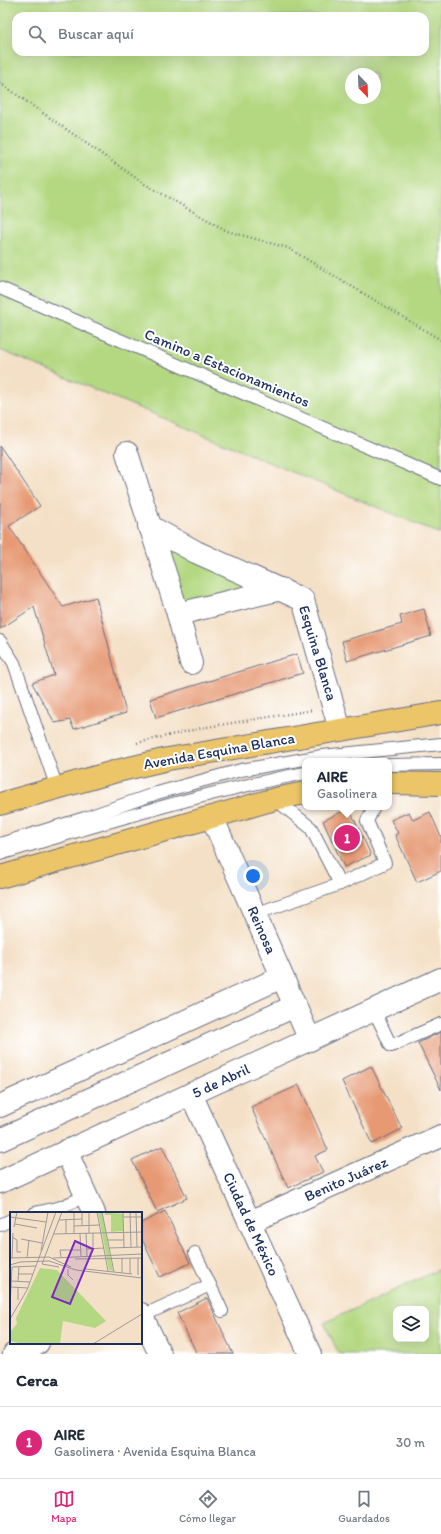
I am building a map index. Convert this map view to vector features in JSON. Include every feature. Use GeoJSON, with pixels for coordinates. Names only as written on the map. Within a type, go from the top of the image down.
{"type":"FeatureCollection","features":[{"type":"Feature","properties":{"kind":"main road","name":"Avenida Esquina Blanca"},"geometry":{"type":"LineString","coordinates":[[0,804],[118,771],[168,759],[441,713]]}},
{"type":"Feature","properties":{"kind":"main road"},"geometry":{"type":"LineString","coordinates":[[392,783],[441,784]]}},
{"type":"Feature","properties":{"kind":"main road"},"geometry":{"type":"LineString","coordinates":[[0,877],[275,799],[302,794]]}},
{"type":"Feature","properties":{"kind":"street"},"geometry":{"type":"LineString","coordinates":[[127,453],[178,614],[191,663]]}},
{"type":"Feature","properties":{"kind":"street","name":"Esquina Blanca"},"geometry":{"type":"LineString","coordinates":[[149,526],[196,552],[303,600],[340,730]]}},
{"type":"Feature","properties":{"kind":"street"},"geometry":{"type":"LineString","coordinates":[[178,614],[281,589]]}},
{"type":"Feature","properties":{"kind":"street","name":"Reinosa"},"geometry":{"type":"LineString","coordinates":[[212,817],[310,1040]]}},
{"type":"Feature","properties":{"kind":"street"},"geometry":{"type":"LineString","coordinates":[[0,1106],[282,977]]}},
{"type":"Feature","properties":{"kind":"street","name":"5 de Abril"},"geometry":{"type":"LineString","coordinates":[[0,1182],[441,979]]}},
{"type":"Feature","properties":{"kind":"street"},"geometry":{"type":"LineString","coordinates":[[0,1140],[295,1006]]}},
{"type":"Feature","properties":{"kind":"street","name":"Ciudad de México"},"geometry":{"type":"LineString","coordinates":[[191,1094],[310,1354]]}},
{"type":"Feature","properties":{"kind":"street","name":"Benito Juárez"},"geometry":{"type":"LineString","coordinates":[[250,1222],[441,1136]]}},
{"type":"Feature","properties":{"kind":"street"},"geometry":{"type":"LineString","coordinates":[[66,1152],[90,1204]]}},
{"type":"Feature","properties":{"kind":"street"},"geometry":{"type":"LineString","coordinates":[[142,1315],[160,1354]]}},
{"type":"Feature","properties":{"kind":"street"},"geometry":{"type":"LineString","coordinates":[[14,1354],[36,1344]]}},
{"type":"Feature","properties":{"kind":"lane","name":"Camino a Estacionamientos"},"geometry":{"type":"LineString","coordinates":[[0,288],[441,478]]}},
{"type":"Feature","properties":{"kind":"lane"},"geometry":{"type":"LineString","coordinates":[[0,641],[14,663],[57,788]]}},
{"type":"Feature","properties":{"kind":"lane"},"geometry":{"type":"LineString","coordinates":[[310,758],[441,744]]}},
{"type":"Feature","properties":{"kind":"lane"},"geometry":{"type":"LineString","coordinates":[[0,844],[85,818],[158,793],[241,770],[302,759]]}},
{"type":"Feature","properties":{"kind":"lane"},"geometry":{"type":"LineString","coordinates":[[392,765],[441,764]]}},
{"type":"Feature","properties":{"kind":"lane"},"geometry":{"type":"LineString","coordinates":[[0,854],[194,797],[266,780],[302,774]]}},
{"type":"Feature","properties":{"kind":"lane"},"geometry":{"type":"LineString","coordinates":[[275,799],[311,828],[340,884]]}},
{"type":"Feature","properties":{"kind":"lane"},"geometry":{"type":"LineString","coordinates":[[255,914],[340,884],[384,863],[367,821],[372,810]]}},
{"type":"Feature","properties":{"kind":"lane"},"geometry":{"type":"LineString","coordinates":[[374,1010],[391,1046],[441,1024]]}},
{"type":"Feature","properties":{"kind":"lane"},"geometry":{"type":"LineString","coordinates":[[39,1212],[61,1207],[90,1204]]}},
{"type":"Feature","properties":{"kind":"lane"},"geometry":{"type":"LineString","coordinates":[[0,1225],[10,1220]]}},
{"type":"Feature","properties":{"kind":"lane"},"geometry":{"type":"LineString","coordinates":[[195,1253],[222,1311]]}},
{"type":"Feature","properties":{"kind":"lane"},"geometry":{"type":"LineString","coordinates":[[142,1315],[210,1286]]}},
{"type":"Feature","properties":{"kind":"path"},"geometry":{"type":"LineString","coordinates":[[0,83],[143,183],[227,231],[288,248],[441,340]]}},
{"type":"Feature","properties":{"kind":"green space"},"geometry":{"type":"Polygon","coordinates":[[[0,0],[441,0],[441,534],[0,350],[0,0]]]}},
{"type":"Feature","properties":{"kind":"green space"},"geometry":{"type":"Polygon","coordinates":[[[161,543],[258,586],[184,604],[161,543]]]}},
{"type":"Feature","properties":{"kind":"green space"},"geometry":{"type":"Polygon","coordinates":[[[438,1270],[441,1278],[441,1354],[339,1354],[324,1323],[438,1270]]]}},
{"type":"Feature","properties":{"kind":"building"},"geometry":{"type":"Polygon","coordinates":[[[0,446],[40,506],[9,526],[63,607],[96,597],[126,713],[74,729],[70,720],[55,723],[32,683],[54,675],[34,607],[0,629],[0,446]]]}},
{"type":"Feature","properties":{"kind":"building"},"geometry":{"type":"Polygon","coordinates":[[[424,609],[431,636],[347,661],[342,641],[402,624],[400,616],[424,609]]]}},
{"type":"Feature","properties":{"kind":"building"},"geometry":{"type":"Polygon","coordinates":[[[297,654],[303,673],[156,718],[150,699],[297,654]]]}},
{"type":"Feature","properties":{"kind":"building"},"geometry":{"type":"Polygon","coordinates":[[[345,810],[350,810],[371,855],[344,867],[323,821],[345,810]]]}},
{"type":"Feature","properties":{"kind":"building"},"geometry":{"type":"Polygon","coordinates":[[[409,812],[413,820],[430,812],[441,837],[441,871],[417,882],[395,835],[398,833],[391,820],[409,812]]]}},
{"type":"Feature","properties":{"kind":"building"},"geometry":{"type":"Polygon","coordinates":[[[441,1032],[441,1090],[418,1043],[441,1032]]]}},
{"type":"Feature","properties":{"kind":"building"},"geometry":{"type":"Polygon","coordinates":[[[371,1066],[402,1129],[372,1144],[342,1081],[371,1066]]]}},
{"type":"Feature","properties":{"kind":"building"},"geometry":{"type":"Polygon","coordinates":[[[299,1085],[328,1150],[315,1156],[323,1172],[288,1188],[251,1107],[299,1085]]]}},
{"type":"Feature","properties":{"kind":"building"},"geometry":{"type":"Polygon","coordinates":[[[162,1146],[187,1198],[157,1212],[132,1160],[162,1146]]]}},
{"type":"Feature","properties":{"kind":"building"},"geometry":{"type":"Polygon","coordinates":[[[165,1211],[190,1263],[160,1277],[142,1239],[142,1222],[165,1211]]]}},
{"type":"Feature","properties":{"kind":"building"},"geometry":{"type":"Polygon","coordinates":[[[207,1298],[233,1354],[197,1354],[177,1313],[207,1298]]]}},
{"type":"Feature","properties":{"kind":"place","name":"AIRE"},"geometry":{"type":"Point","coordinates":[347,838]}}]}
